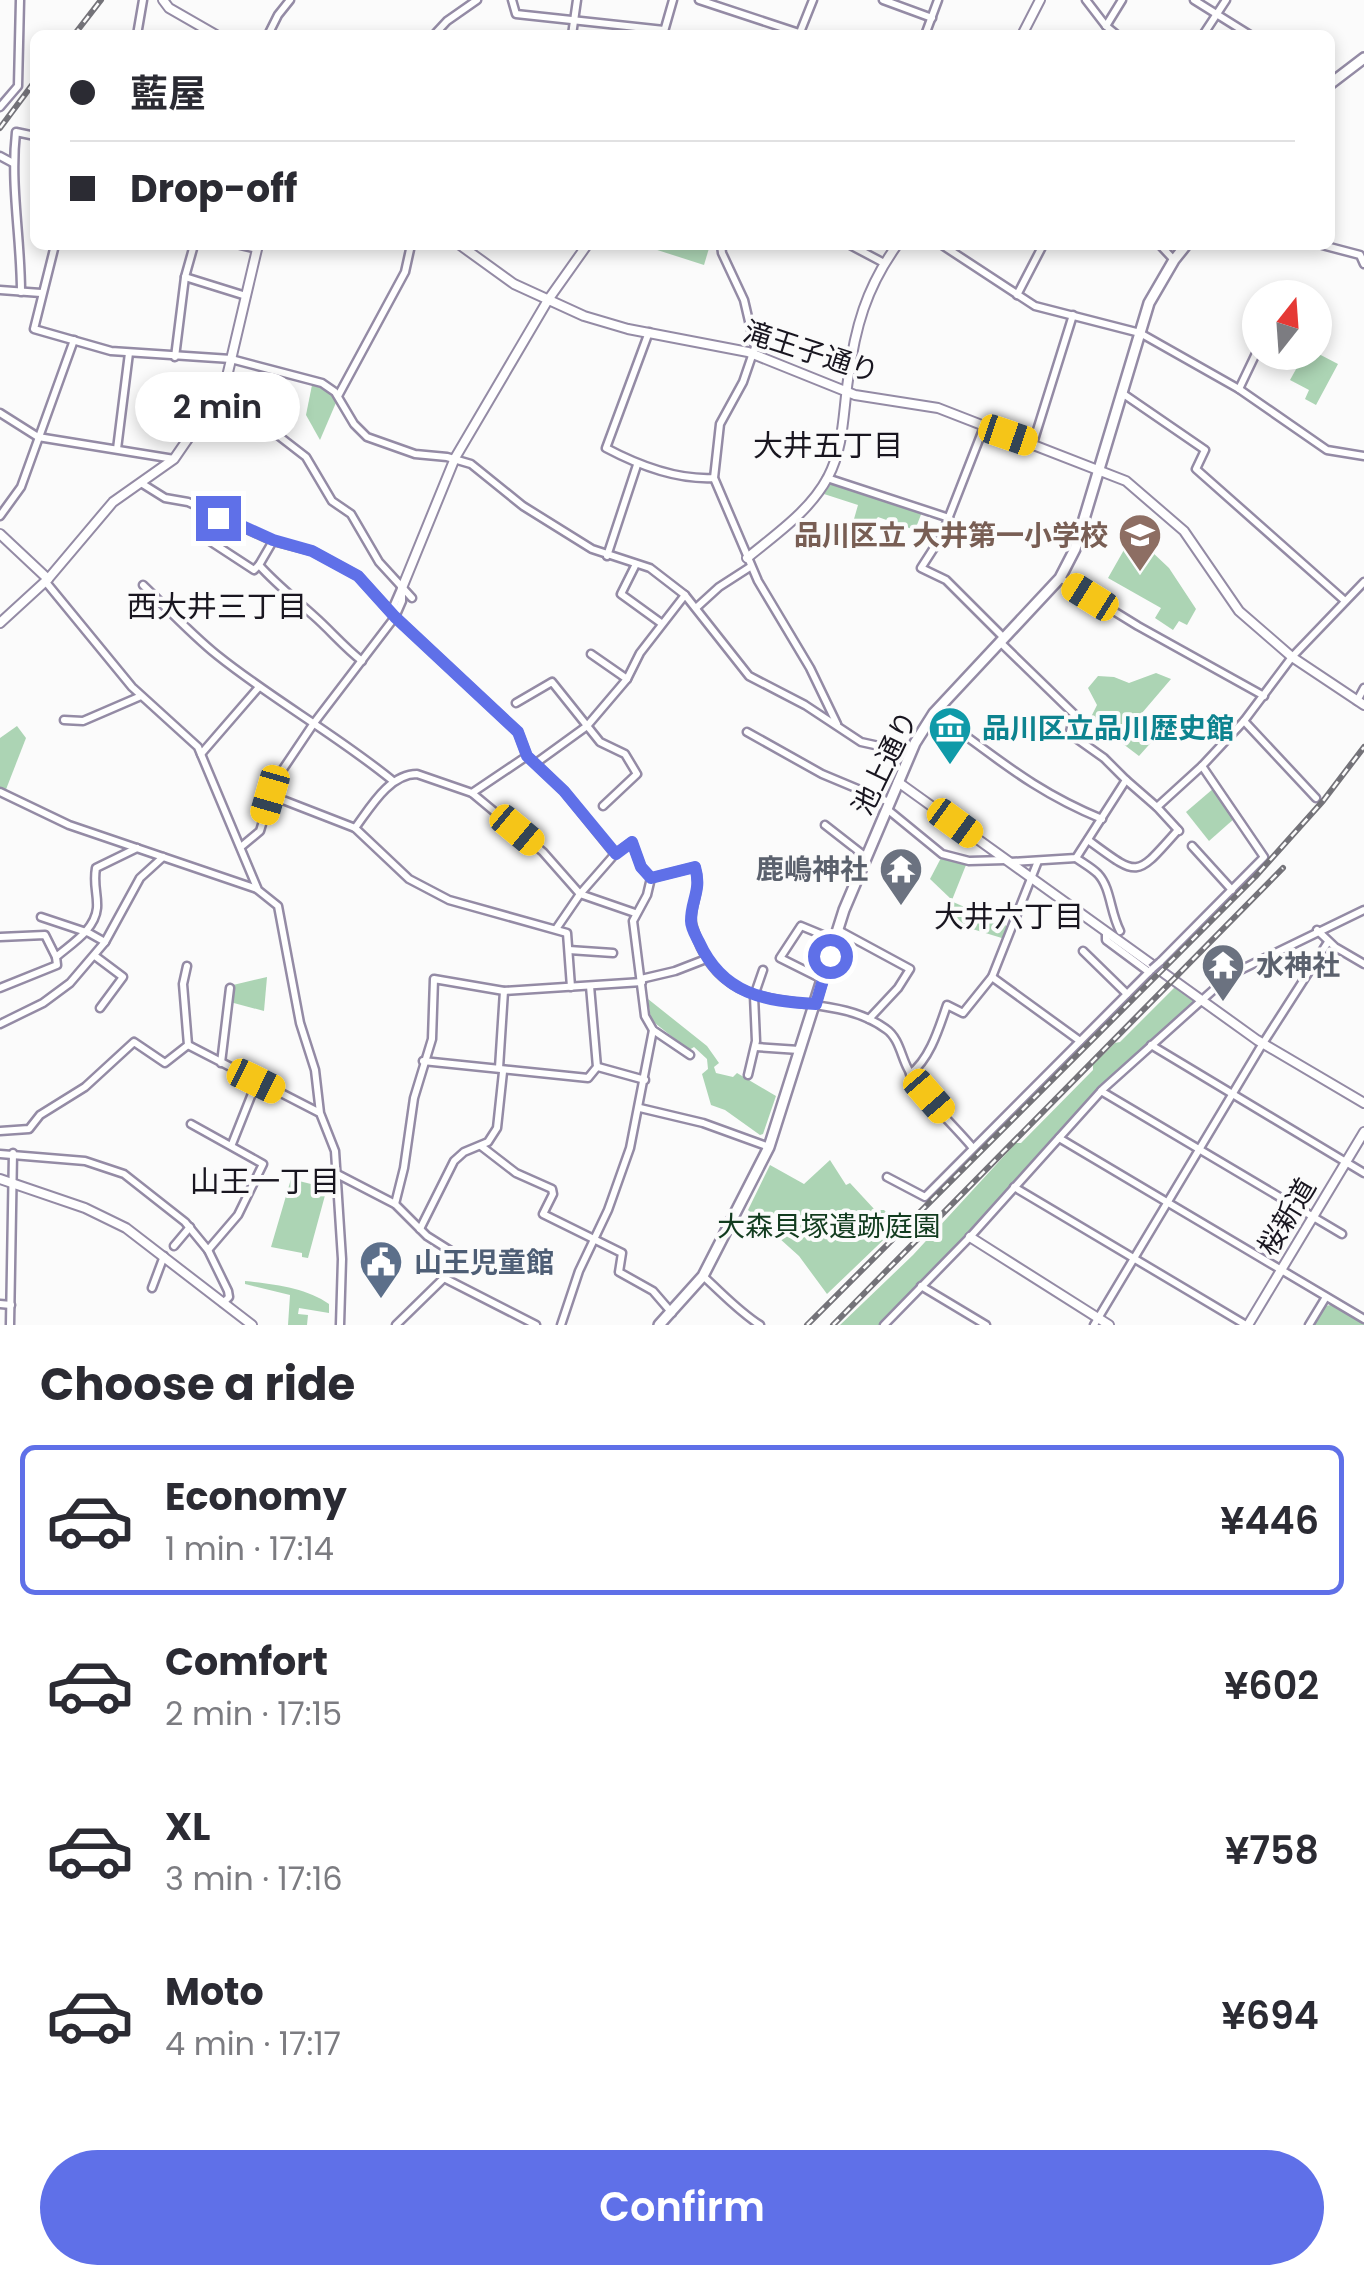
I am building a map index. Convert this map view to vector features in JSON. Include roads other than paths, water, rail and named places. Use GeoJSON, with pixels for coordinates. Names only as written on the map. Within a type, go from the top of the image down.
{"type":"FeatureCollection","features":[{"type":"Feature","properties":{"kind":"main road"},"geometry":{"type":"LineString","coordinates":[[1335,80],[1364,58]]}},
{"type":"Feature","properties":{"kind":"main road","name":"池上通り"},"geometry":{"type":"LineString","coordinates":[[659,1325],[703,1276],[768,1147],[836,935],[911,753],[934,712],[1060,578],[1075,549],[1149,304],[1182,250]]}},
{"type":"Feature","properties":{"kind":"street"},"geometry":{"type":"LineString","coordinates":[[0,108],[18,86],[20,0]]}},
{"type":"Feature","properties":{"kind":"street"},"geometry":{"type":"LineString","coordinates":[[138,30],[144,0]]}},
{"type":"Feature","properties":{"kind":"street"},"geometry":{"type":"LineString","coordinates":[[163,0],[168,8],[207,30]]}},
{"type":"Feature","properties":{"kind":"street"},"geometry":{"type":"LineString","coordinates":[[270,30],[290,0]]}},
{"type":"Feature","properties":{"kind":"street"},"geometry":{"type":"LineString","coordinates":[[438,30],[477,0]]}},
{"type":"Feature","properties":{"kind":"street"},"geometry":{"type":"LineString","coordinates":[[512,0],[516,14],[645,30]]}},
{"type":"Feature","properties":{"kind":"street"},"geometry":{"type":"LineString","coordinates":[[573,30],[577,0]]}},
{"type":"Feature","properties":{"kind":"street"},"geometry":{"type":"LineString","coordinates":[[665,30],[673,0]]}},
{"type":"Feature","properties":{"kind":"street"},"geometry":{"type":"LineString","coordinates":[[699,0],[787,30]]}},
{"type":"Feature","properties":{"kind":"street"},"geometry":{"type":"LineString","coordinates":[[801,30],[812,0]]}},
{"type":"Feature","properties":{"kind":"street"},"geometry":{"type":"LineString","coordinates":[[883,0],[932,18]]}},
{"type":"Feature","properties":{"kind":"street"},"geometry":{"type":"LineString","coordinates":[[927,30],[938,0]]}},
{"type":"Feature","properties":{"kind":"street"},"geometry":{"type":"LineString","coordinates":[[1025,30],[1040,0]]}},
{"type":"Feature","properties":{"kind":"street"},"geometry":{"type":"LineString","coordinates":[[1086,0],[1111,30]]}},
{"type":"Feature","properties":{"kind":"street"},"geometry":{"type":"LineString","coordinates":[[1106,26],[1122,0]]}},
{"type":"Feature","properties":{"kind":"street"},"geometry":{"type":"LineString","coordinates":[[1194,0],[1242,30]]}},
{"type":"Feature","properties":{"kind":"street"},"geometry":{"type":"LineString","coordinates":[[1207,30],[1226,0]]}},
{"type":"Feature","properties":{"kind":"street"},"geometry":{"type":"LineString","coordinates":[[21,292],[21,238],[14,207],[13,163],[16,132],[30,135]]}},
{"type":"Feature","properties":{"kind":"street"},"geometry":{"type":"LineString","coordinates":[[0,156],[13,163]]}},
{"type":"Feature","properties":{"kind":"street"},"geometry":{"type":"LineString","coordinates":[[1335,247],[1362,251],[1364,264]]}},
{"type":"Feature","properties":{"kind":"street"},"geometry":{"type":"LineString","coordinates":[[54,250],[34,329],[129,353],[231,359],[322,383],[338,397],[366,436],[415,454],[455,458],[471,464],[540,518],[607,556],[650,568],[685,596],[750,676],[861,742],[911,753]]}},
{"type":"Feature","properties":{"kind":"street"},"geometry":{"type":"LineString","coordinates":[[175,357],[185,277],[193,250]]}},
{"type":"Feature","properties":{"kind":"street"},"geometry":{"type":"LineString","coordinates":[[0,623],[46,580],[113,502],[174,459],[225,385],[257,250]]}},
{"type":"Feature","properties":{"kind":"street"},"geometry":{"type":"LineString","coordinates":[[338,397],[405,272],[410,250]]}},
{"type":"Feature","properties":{"kind":"street","name":"滝王子通り"},"geometry":{"type":"LineString","coordinates":[[467,250],[510,282],[590,318],[754,354],[848,393],[935,408],[1126,481],[1184,530],[1239,610],[1292,657],[1360,703]]}},
{"type":"Feature","properties":{"kind":"street"},"geometry":{"type":"LineString","coordinates":[[242,846],[260,831],[275,782],[314,723],[395,617],[397,592],[455,458],[548,300],[583,250]]}},
{"type":"Feature","properties":{"kind":"street"},"geometry":{"type":"LineString","coordinates":[[723,250],[751,322],[754,354],[744,382],[720,424],[714,478],[749,562],[810,668],[836,725]]}},
{"type":"Feature","properties":{"kind":"street"},"geometry":{"type":"LineString","coordinates":[[859,250],[884,263]]}},
{"type":"Feature","properties":{"kind":"street"},"geometry":{"type":"LineString","coordinates":[[696,608],[803,511],[828,478],[838,450],[862,311],[870,287],[893,250]]}},
{"type":"Feature","properties":{"kind":"street"},"geometry":{"type":"LineString","coordinates":[[950,250],[1036,306],[1140,332],[1240,389],[1327,450],[1364,456]]}},
{"type":"Feature","properties":{"kind":"street"},"geometry":{"type":"LineString","coordinates":[[1017,295],[1040,250]]}},
{"type":"Feature","properties":{"kind":"street"},"geometry":{"type":"LineString","coordinates":[[1165,250],[1174,260]]}},
{"type":"Feature","properties":{"kind":"street"},"geometry":{"type":"LineString","coordinates":[[185,277],[246,296]]}},
{"type":"Feature","properties":{"kind":"street"},"geometry":{"type":"LineString","coordinates":[[0,290],[41,293]]}},
{"type":"Feature","properties":{"kind":"street"},"geometry":{"type":"LineString","coordinates":[[1032,444],[1073,316]]}},
{"type":"Feature","properties":{"kind":"street"},"geometry":{"type":"LineString","coordinates":[[649,332],[606,448],[637,465],[696,479],[714,478]]}},
{"type":"Feature","properties":{"kind":"street"},"geometry":{"type":"LineString","coordinates":[[0,516],[21,487],[74,340]]}},
{"type":"Feature","properties":{"kind":"street"},"geometry":{"type":"LineString","coordinates":[[117,450],[129,353]]}},
{"type":"Feature","properties":{"kind":"street"},"geometry":{"type":"LineString","coordinates":[[1240,389],[1249,370]]}},
{"type":"Feature","properties":{"kind":"street"},"geometry":{"type":"LineString","coordinates":[[1122,393],[1205,450],[1196,469],[1346,602]]}},
{"type":"Feature","properties":{"kind":"street"},"geometry":{"type":"LineString","coordinates":[[209,406],[228,423],[252,425],[275,433],[306,457],[332,500],[352,514],[379,562],[412,598]]}},
{"type":"Feature","properties":{"kind":"street"},"geometry":{"type":"LineString","coordinates":[[0,413],[38,437],[174,459]]}},
{"type":"Feature","properties":{"kind":"street"},"geometry":{"type":"LineString","coordinates":[[984,427],[942,537],[921,568],[946,580],[1070,709],[1074,714],[1070,732],[1073,736],[1104,758],[1179,832],[1148,864],[1134,870],[1088,840]]}},
{"type":"Feature","properties":{"kind":"street"},"geometry":{"type":"LineString","coordinates":[[607,556],[637,465]]}},
{"type":"Feature","properties":{"kind":"street"},"geometry":{"type":"LineString","coordinates":[[828,478],[948,518]]}},
{"type":"Feature","properties":{"kind":"street"},"geometry":{"type":"LineString","coordinates":[[141,483],[165,498],[188,502],[273,540],[312,551],[358,576],[395,617],[518,732],[527,756],[564,791],[616,854]]}},
{"type":"Feature","properties":{"kind":"street"},"geometry":{"type":"LineString","coordinates":[[220,516],[202,536],[254,570],[273,540]]}},
{"type":"Feature","properties":{"kind":"street"},"geometry":{"type":"LineString","coordinates":[[0,534],[46,580],[141,696],[201,754],[258,890]]}},
{"type":"Feature","properties":{"kind":"street"},"geometry":{"type":"LineString","coordinates":[[636,564],[621,594],[661,623]]}},
{"type":"Feature","properties":{"kind":"street"},"geometry":{"type":"LineString","coordinates":[[259,565],[332,638],[362,661]]}},
{"type":"Feature","properties":{"kind":"street"},"geometry":{"type":"LineString","coordinates":[[1060,578],[1264,696]]}},
{"type":"Feature","properties":{"kind":"street"},"geometry":{"type":"LineString","coordinates":[[144,585],[215,653],[358,752],[393,781]]}},
{"type":"Feature","properties":{"kind":"street"},"geometry":{"type":"LineString","coordinates":[[1157,807],[1202,766],[1244,721],[1292,657],[1362,588]]}},
{"type":"Feature","properties":{"kind":"street"},"geometry":{"type":"LineString","coordinates":[[536,763],[587,726],[627,679],[640,652],[685,596]]}},
{"type":"Feature","properties":{"kind":"street"},"geometry":{"type":"LineString","coordinates":[[591,654],[627,679]]}},
{"type":"Feature","properties":{"kind":"street"},"geometry":{"type":"LineString","coordinates":[[516,704],[552,682],[600,742],[624,754],[637,774],[604,806]]}},
{"type":"Feature","properties":{"kind":"street"},"geometry":{"type":"LineString","coordinates":[[201,754],[260,687]]}},
{"type":"Feature","properties":{"kind":"street"},"geometry":{"type":"LineString","coordinates":[[1360,703],[1364,688]]}},
{"type":"Feature","properties":{"kind":"street"},"geometry":{"type":"LineString","coordinates":[[64,720],[83,721],[141,696]]}},
{"type":"Feature","properties":{"kind":"street"},"geometry":{"type":"LineString","coordinates":[[934,712],[1022,780],[1063,804],[1102,818]]}},
{"type":"Feature","properties":{"kind":"street"},"geometry":{"type":"LineString","coordinates":[[1244,721],[1316,798]]}},
{"type":"Feature","properties":{"kind":"street"},"geometry":{"type":"LineString","coordinates":[[747,732],[888,806],[942,854],[969,860],[1038,862],[1076,858],[1103,882],[1110,913],[1120,931]]}},
{"type":"Feature","properties":{"kind":"street"},"geometry":{"type":"LineString","coordinates":[[472,793],[527,756]]}},
{"type":"Feature","properties":{"kind":"street"},"geometry":{"type":"LineString","coordinates":[[887,1176],[925,1197],[1264,858],[1202,766]]}},
{"type":"Feature","properties":{"kind":"street"},"geometry":{"type":"LineString","coordinates":[[355,828],[393,781],[416,774],[472,793],[543,852],[580,894],[635,912]]}},
{"type":"Feature","properties":{"kind":"street"},"geometry":{"type":"LineString","coordinates":[[1076,858],[1126,780]]}},
{"type":"Feature","properties":{"kind":"street"},"geometry":{"type":"LineString","coordinates":[[898,782],[1264,1044],[1364,1102]]}},
{"type":"Feature","properties":{"kind":"street"},"geometry":{"type":"LineString","coordinates":[[0,792],[69,825],[258,890],[278,906],[300,1022],[315,1070],[320,1113],[336,1152],[342,1259],[340,1325]]}},
{"type":"Feature","properties":{"kind":"street"},"geometry":{"type":"LineString","coordinates":[[270,795],[355,828],[392,865],[421,886],[487,912],[566,933],[571,987]]}},
{"type":"Feature","properties":{"kind":"street"},"geometry":{"type":"LineString","coordinates":[[826,825],[866,857]]}},
{"type":"Feature","properties":{"kind":"street"},"geometry":{"type":"LineString","coordinates":[[556,929],[580,894],[632,842],[641,867],[651,878]]}},
{"type":"Feature","properties":{"kind":"street"},"geometry":{"type":"LineString","coordinates":[[1192,846],[1232,890]]}},
{"type":"Feature","properties":{"kind":"street"},"geometry":{"type":"LineString","coordinates":[[56,956],[86,932],[97,909],[92,888],[96,868],[138,848]]}},
{"type":"Feature","properties":{"kind":"street"},"geometry":{"type":"LineString","coordinates":[[0,1024],[43,1003],[70,983],[105,942],[140,878],[163,857]]}},
{"type":"Feature","properties":{"kind":"street"},"geometry":{"type":"LineString","coordinates":[[910,1074],[935,1038],[947,1005],[963,1012],[992,977],[1038,862]]}},
{"type":"Feature","properties":{"kind":"street"},"geometry":{"type":"LineString","coordinates":[[651,878],[695,867],[700,883],[691,920],[706,958],[716,970],[754,996],[816,1004],[869,1020],[893,1035],[910,1074],[972,1147]]}},
{"type":"Feature","properties":{"kind":"street"},"geometry":{"type":"LineString","coordinates":[[651,878],[647,895],[632,921],[645,1016],[653,1030],[690,1055]]}},
{"type":"Feature","properties":{"kind":"street"},"geometry":{"type":"LineString","coordinates":[[884,1325],[970,1237],[1101,1091],[1230,975],[1364,910]]}},
{"type":"Feature","properties":{"kind":"street"},"geometry":{"type":"LineString","coordinates":[[41,917],[105,942]]}},
{"type":"Feature","properties":{"kind":"street"},"geometry":{"type":"LineString","coordinates":[[823,980],[780,958],[801,926],[836,935],[910,969],[869,1020]]}},
{"type":"Feature","properties":{"kind":"street"},"geometry":{"type":"LineString","coordinates":[[1318,930],[1328,942],[1364,964]]}},
{"type":"Feature","properties":{"kind":"street"},"geometry":{"type":"LineString","coordinates":[[1106,932],[1106,940],[1150,971]]}},
{"type":"Feature","properties":{"kind":"street"},"geometry":{"type":"LineString","coordinates":[[0,937],[44,936],[57,964],[0,988]]}},
{"type":"Feature","properties":{"kind":"street"},"geometry":{"type":"LineString","coordinates":[[1096,1322],[1328,942]]}},
{"type":"Feature","properties":{"kind":"street"},"geometry":{"type":"LineString","coordinates":[[568,950],[613,953]]}},
{"type":"Feature","properties":{"kind":"street"},"geometry":{"type":"LineString","coordinates":[[1082,951],[1126,994]]}},
{"type":"Feature","properties":{"kind":"street"},"geometry":{"type":"LineString","coordinates":[[95,956],[123,977],[100,1008]]}},
{"type":"Feature","properties":{"kind":"street"},"geometry":{"type":"LineString","coordinates":[[396,1204],[422,1061],[435,1021],[434,980],[504,991],[590,986],[641,980],[706,958]]}},
{"type":"Feature","properties":{"kind":"street"},"geometry":{"type":"LineString","coordinates":[[187,966],[183,984],[188,1045]]}},
{"type":"Feature","properties":{"kind":"street"},"geometry":{"type":"LineString","coordinates":[[748,1076],[756,1047],[754,996],[762,970]]}},
{"type":"Feature","properties":{"kind":"street"},"geometry":{"type":"LineString","coordinates":[[992,977],[1080,1041]]}},
{"type":"Feature","properties":{"kind":"street"},"geometry":{"type":"LineString","coordinates":[[422,1061],[588,1078],[597,1067],[590,986]]}},
{"type":"Feature","properties":{"kind":"street"},"geometry":{"type":"LineString","coordinates":[[221,1064],[230,988]]}},
{"type":"Feature","properties":{"kind":"street"},"geometry":{"type":"LineString","coordinates":[[420,1229],[454,1161],[464,1152],[481,1146],[497,1128],[504,991]]}},
{"type":"Feature","properties":{"kind":"street"},"geometry":{"type":"LineString","coordinates":[[561,1325],[628,1152],[653,1030]]}},
{"type":"Feature","properties":{"kind":"street"},"geometry":{"type":"LineString","coordinates":[[0,1131],[29,1130],[40,1115],[85,1087],[134,1042],[165,1063],[188,1045]]}},
{"type":"Feature","properties":{"kind":"street"},"geometry":{"type":"LineString","coordinates":[[188,1045],[320,1113]]}},
{"type":"Feature","properties":{"kind":"street"},"geometry":{"type":"LineString","coordinates":[[1151,1046],[1364,1174]]}},
{"type":"Feature","properties":{"kind":"street"},"geometry":{"type":"LineString","coordinates":[[756,1047],[802,1050]]}},
{"type":"Feature","properties":{"kind":"street"},"geometry":{"type":"LineString","coordinates":[[597,1067],[645,1080]]}},
{"type":"Feature","properties":{"kind":"street"},"geometry":{"type":"LineString","coordinates":[[232,1144],[256,1081]]}},
{"type":"Feature","properties":{"kind":"street"},"geometry":{"type":"LineString","coordinates":[[1101,1091],[1342,1234]]}},
{"type":"Feature","properties":{"kind":"street"},"geometry":{"type":"LineString","coordinates":[[640,1108],[703,1123],[768,1147]]}},
{"type":"Feature","properties":{"kind":"street"},"geometry":{"type":"LineString","coordinates":[[191,1124],[263,1164],[238,1215],[208,1250]]}},
{"type":"Feature","properties":{"kind":"street","name":"桜新道"},"geometry":{"type":"LineString","coordinates":[[1248,1325],[1364,1132]]}},
{"type":"Feature","properties":{"kind":"street"},"geometry":{"type":"LineString","coordinates":[[1060,1138],[1364,1319]]}},
{"type":"Feature","properties":{"kind":"street"},"geometry":{"type":"LineString","coordinates":[[481,1146],[516,1173],[552,1189],[542,1214],[622,1253],[620,1272],[653,1291],[672,1312]]}},
{"type":"Feature","properties":{"kind":"street"},"geometry":{"type":"LineString","coordinates":[[0,1154],[85,1161],[124,1174],[190,1227],[208,1250],[228,1291],[229,1298],[222,1304]]}},
{"type":"Feature","properties":{"kind":"street"},"geometry":{"type":"LineString","coordinates":[[10,1325],[13,1154]]}},
{"type":"Feature","properties":{"kind":"street"},"geometry":{"type":"LineString","coordinates":[[337,1174],[396,1204],[427,1236],[454,1253],[444,1278],[396,1325]]}},
{"type":"Feature","properties":{"kind":"street"},"geometry":{"type":"LineString","coordinates":[[0,1179],[106,1217],[164,1256],[252,1325]]}},
{"type":"Feature","properties":{"kind":"street"},"geometry":{"type":"LineString","coordinates":[[1014,1187],[1248,1325]]}},
{"type":"Feature","properties":{"kind":"street"},"geometry":{"type":"LineString","coordinates":[[174,1246],[190,1227]]}},
{"type":"Feature","properties":{"kind":"street"},"geometry":{"type":"LineString","coordinates":[[970,1237],[1096,1322],[1109,1325]]}},
{"type":"Feature","properties":{"kind":"street"},"geometry":{"type":"LineString","coordinates":[[152,1288],[164,1256]]}},
{"type":"Feature","properties":{"kind":"street"},"geometry":{"type":"LineString","coordinates":[[703,1276],[724,1292],[741,1314],[760,1325]]}},
{"type":"Feature","properties":{"kind":"street"},"geometry":{"type":"LineString","coordinates":[[444,1278],[536,1325]]}},
{"type":"Feature","properties":{"kind":"street"},"geometry":{"type":"LineString","coordinates":[[921,1286],[986,1325]]}},
{"type":"Feature","properties":{"kind":"street"},"geometry":{"type":"LineString","coordinates":[[1309,1325],[1326,1297]]}},
{"type":"Feature","properties":{"kind":"street"},"geometry":{"type":"LineString","coordinates":[[0,1304],[11,1305]]}},
{"type":"Feature","properties":{"kind":"railway"},"geometry":{"type":"LineString","coordinates":[[78,30],[101,0]]}},
{"type":"Feature","properties":{"kind":"railway"},"geometry":{"type":"LineString","coordinates":[[0,128],[30,88]]}},
{"type":"Feature","properties":{"kind":"railway"},"geometry":{"type":"LineString","coordinates":[[807,1325],[1255,877],[1323,801],[1364,747]]}},
{"type":"Feature","properties":{"kind":"railway"},"geometry":{"type":"LineString","coordinates":[[833,1325],[1283,868]]}},
{"type":"Feature","properties":{"kind":"place","name":"品川区立 大井第一小学校"},"geometry":{"type":"Point","coordinates":[1140,573]}},
{"type":"Feature","properties":{"kind":"place","name":"品川区立品川歴史館"},"geometry":{"type":"Point","coordinates":[950,766]}},
{"type":"Feature","properties":{"kind":"place","name":"鹿嶋神社"},"geometry":{"type":"Point","coordinates":[901,907]}},
{"type":"Feature","properties":{"kind":"place","name":"水神社"},"geometry":{"type":"Point","coordinates":[1223,1003]}},
{"type":"Feature","properties":{"kind":"place","name":"山王児童館"},"geometry":{"type":"Point","coordinates":[381,1300]}},
{"type":"Feature","properties":{"kind":"district","name":"大井五丁目"},"geometry":{"type":"Point","coordinates":[828,445]}},
{"type":"Feature","properties":{"kind":"district","name":"西大井三丁目"},"geometry":{"type":"Point","coordinates":[217,606]}},
{"type":"Feature","properties":{"kind":"district","name":"大井六丁目"},"geometry":{"type":"Point","coordinates":[1009,916]}},
{"type":"Feature","properties":{"kind":"district","name":"山王一丁目"},"geometry":{"type":"Point","coordinates":[265,1181]}},
{"type":"Feature","properties":{"kind":"park label","name":"大森貝塚遺跡庭園"},"geometry":{"type":"Point","coordinates":[829,1226]}}]}
